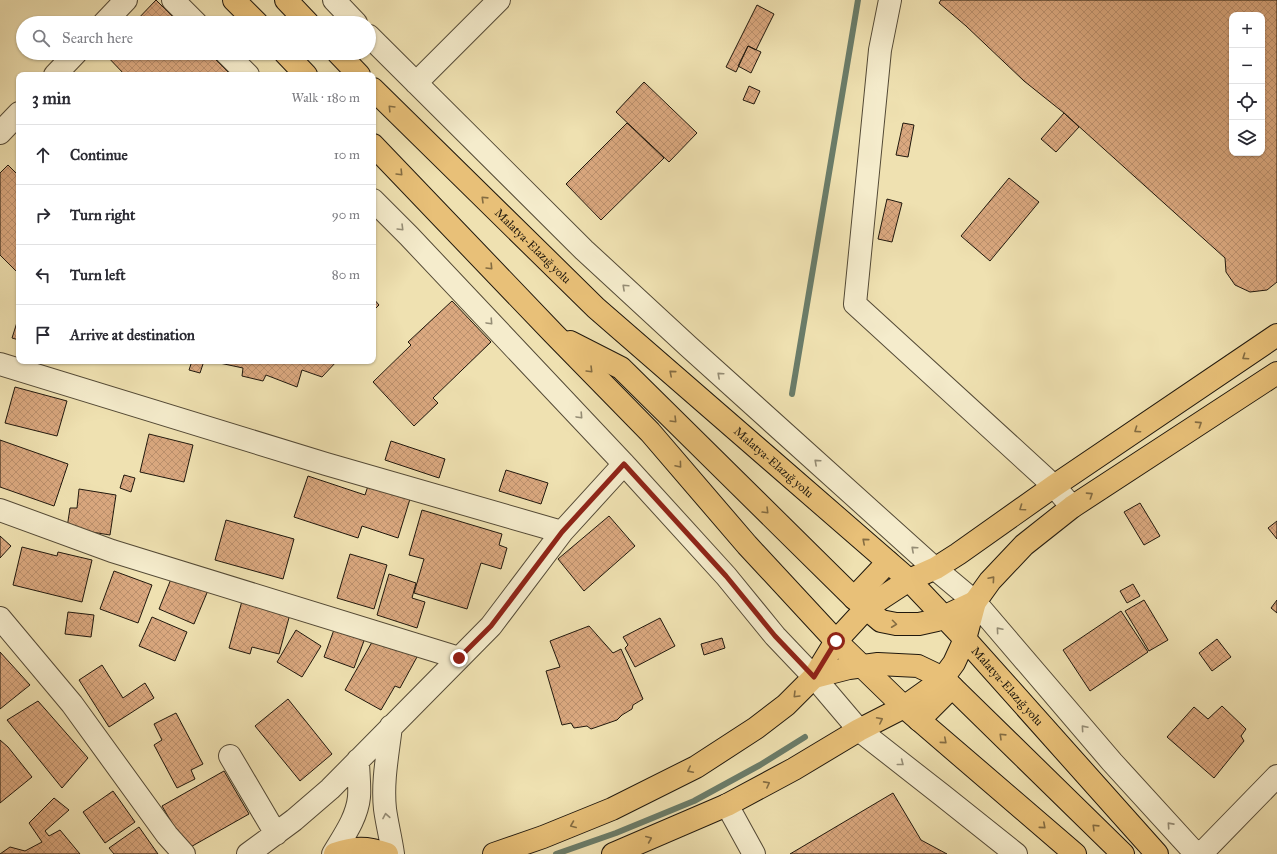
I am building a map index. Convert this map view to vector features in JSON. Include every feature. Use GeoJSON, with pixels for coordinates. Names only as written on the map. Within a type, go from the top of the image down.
{"type":"FeatureCollection","features":[{"type":"Feature","properties":{"kind":"main road"},"geometry":{"type":"LineString","coordinates":[[234,0],[249,16]]}},
{"type":"Feature","properties":{"kind":"main road"},"geometry":{"type":"LineString","coordinates":[[286,0],[301,16]]}},
{"type":"Feature","properties":{"kind":"main road"},"geometry":{"type":"LineString","coordinates":[[292,60],[303,72]]}},
{"type":"Feature","properties":{"kind":"main road"},"geometry":{"type":"LineString","coordinates":[[345,60],[356,72]]}},
{"type":"Feature","properties":{"kind":"main road","name":"Malatya-Elazığ yolu"},"geometry":{"type":"LineString","coordinates":[[376,92],[596,308],[909,580],[965,639],[1157,854]]}},
{"type":"Feature","properties":{"kind":"main road"},"geometry":{"type":"LineString","coordinates":[[376,148],[650,432],[747,545],[836,641],[912,713],[1075,854]]}},
{"type":"Feature","properties":{"kind":"main road"},"geometry":{"type":"LineString","coordinates":[[553,333],[621,368],[860,604],[881,622],[896,624],[919,624],[945,617],[975,602]]}},
{"type":"Feature","properties":{"kind":"main road"},"geometry":{"type":"LineString","coordinates":[[860,604],[936,568],[1277,335]]}},
{"type":"Feature","properties":{"kind":"main road"},"geometry":{"type":"LineString","coordinates":[[613,854],[727,805],[794,769],[859,730],[912,713],[948,682],[954,663],[965,639],[975,602],[990,581],[1024,545],[1072,507],[1277,373]]}},
{"type":"Feature","properties":{"kind":"main road"},"geometry":{"type":"LineString","coordinates":[[494,854],[542,837],[612,809],[696,767],[756,728],[786,704],[814,677],[888,562]]}},
{"type":"Feature","properties":{"kind":"main road"},"geometry":{"type":"LineString","coordinates":[[814,677],[849,668],[878,664],[918,666],[948,682],[1123,854]]}},
{"type":"Feature","properties":{"kind":"main road"},"geometry":{"type":"LineString","coordinates":[[334,854],[350,849],[363,848],[377,850],[387,854]]}},
{"type":"Feature","properties":{"kind":"street"},"geometry":{"type":"LineString","coordinates":[[111,16],[126,0]]}},
{"type":"Feature","properties":{"kind":"street"},"geometry":{"type":"LineString","coordinates":[[173,0],[189,16]]}},
{"type":"Feature","properties":{"kind":"street"},"geometry":{"type":"LineString","coordinates":[[226,0],[245,16]]}},
{"type":"Feature","properties":{"kind":"street"},"geometry":{"type":"LineString","coordinates":[[334,0],[349,16]]}},
{"type":"Feature","properties":{"kind":"street"},"geometry":{"type":"LineString","coordinates":[[416,83],[499,0]]}},
{"type":"Feature","properties":{"kind":"street"},"geometry":{"type":"LineString","coordinates":[[890,0],[880,50],[855,304],[1054,486],[1072,507]]}},
{"type":"Feature","properties":{"kind":"street"},"geometry":{"type":"LineString","coordinates":[[376,43],[590,255],[688,346],[975,602],[1112,762],[1196,854]]}},
{"type":"Feature","properties":{"kind":"street"},"geometry":{"type":"LineString","coordinates":[[58,72],[69,60]]}},
{"type":"Feature","properties":{"kind":"street"},"geometry":{"type":"LineString","coordinates":[[233,60],[245,72]]}},
{"type":"Feature","properties":{"kind":"street"},"geometry":{"type":"LineString","coordinates":[[0,133],[16,116]]}},
{"type":"Feature","properties":{"kind":"street"},"geometry":{"type":"LineString","coordinates":[[376,203],[410,236],[624,464],[726,576],[775,636],[814,677],[859,730],[1016,854]]}},
{"type":"Feature","properties":{"kind":"street"},"geometry":{"type":"LineString","coordinates":[[0,364],[326,464],[562,532]]}},
{"type":"Feature","properties":{"kind":"street"},"geometry":{"type":"LineString","coordinates":[[248,854],[294,820],[330,789],[491,626],[562,532],[624,464]]}},
{"type":"Feature","properties":{"kind":"street"},"geometry":{"type":"LineString","coordinates":[[0,510],[112,550],[459,658]]}},
{"type":"Feature","properties":{"kind":"street"},"geometry":{"type":"LineString","coordinates":[[0,618],[72,704],[168,835],[184,854]]}},
{"type":"Feature","properties":{"kind":"street"},"geometry":{"type":"LineString","coordinates":[[392,726],[387,761],[385,808],[393,854]]}},
{"type":"Feature","properties":{"kind":"street"},"geometry":{"type":"LineString","coordinates":[[230,756],[276,834]]}},
{"type":"Feature","properties":{"kind":"street"},"geometry":{"type":"LineString","coordinates":[[334,854],[356,812],[359,798],[358,760]]}},
{"type":"Feature","properties":{"kind":"street"},"geometry":{"type":"LineString","coordinates":[[1201,854],[1277,776]]}},
{"type":"Feature","properties":{"kind":"street"},"geometry":{"type":"LineString","coordinates":[[727,805],[754,854]]}},
{"type":"Feature","properties":{"kind":"building"},"geometry":{"type":"Polygon","coordinates":[[[156,0],[172,16],[141,16],[156,0]]]}},
{"type":"Feature","properties":{"kind":"building"},"geometry":{"type":"Polygon","coordinates":[[[941,0],[1277,0],[1277,282],[1267,290],[1250,292],[1235,285],[1226,272],[1225,258],[1064,113],[1024,81],[966,26],[939,3],[941,0]]]}},
{"type":"Feature","properties":{"kind":"building"},"geometry":{"type":"Polygon","coordinates":[[[757,5],[774,14],[756,50],[748,46],[736,72],[726,67],[757,5]]]}},
{"type":"Feature","properties":{"kind":"building"},"geometry":{"type":"Polygon","coordinates":[[[748,46],[761,52],[751,73],[738,66],[748,46]]]}},
{"type":"Feature","properties":{"kind":"building"},"geometry":{"type":"Polygon","coordinates":[[[111,60],[216,60],[228,72],[122,72],[111,60]]]}},
{"type":"Feature","properties":{"kind":"building"},"geometry":{"type":"Polygon","coordinates":[[[644,82],[697,133],[669,162],[616,112],[644,82]]]}},
{"type":"Feature","properties":{"kind":"building"},"geometry":{"type":"Polygon","coordinates":[[[749,86],[760,91],[754,104],[743,100],[749,86]]]}},
{"type":"Feature","properties":{"kind":"building"},"geometry":{"type":"Polygon","coordinates":[[[1064,113],[1079,127],[1056,152],[1041,139],[1064,113]]]}},
{"type":"Feature","properties":{"kind":"building"},"geometry":{"type":"Polygon","coordinates":[[[627,123],[664,158],[601,220],[566,184],[627,123]]]}},
{"type":"Feature","properties":{"kind":"building"},"geometry":{"type":"Polygon","coordinates":[[[903,123],[914,125],[908,157],[896,155],[903,123]]]}},
{"type":"Feature","properties":{"kind":"building"},"geometry":{"type":"Polygon","coordinates":[[[8,165],[16,173],[16,271],[0,255],[0,173],[8,165]]]}},
{"type":"Feature","properties":{"kind":"building"},"geometry":{"type":"Polygon","coordinates":[[[1009,178],[1039,202],[990,261],[961,236],[1009,178]]]}},
{"type":"Feature","properties":{"kind":"building"},"geometry":{"type":"Polygon","coordinates":[[[887,199],[902,203],[892,242],[878,239],[887,199]]]}},
{"type":"Feature","properties":{"kind":"building"},"geometry":{"type":"Polygon","coordinates":[[[452,301],[491,342],[433,398],[438,403],[414,426],[373,382],[411,345],[408,342],[452,301]]]}},
{"type":"Feature","properties":{"kind":"building"},"geometry":{"type":"Polygon","coordinates":[[[16,325],[16,339],[12,338],[16,325]]]}},
{"type":"Feature","properties":{"kind":"building"},"geometry":{"type":"Polygon","coordinates":[[[191,364],[203,364],[200,373],[189,370],[191,364]]]}},
{"type":"Feature","properties":{"kind":"building"},"geometry":{"type":"Polygon","coordinates":[[[224,364],[334,364],[322,377],[302,370],[297,387],[266,375],[263,381],[242,376],[243,368],[224,364]]]}},
{"type":"Feature","properties":{"kind":"building"},"geometry":{"type":"Polygon","coordinates":[[[15,387],[67,401],[57,436],[5,423],[15,387]]]}},
{"type":"Feature","properties":{"kind":"building"},"geometry":{"type":"Polygon","coordinates":[[[149,434],[193,445],[184,482],[140,472],[149,434]]]}},
{"type":"Feature","properties":{"kind":"building"},"geometry":{"type":"Polygon","coordinates":[[[0,440],[68,464],[54,506],[0,487],[0,440]]]}},
{"type":"Feature","properties":{"kind":"building"},"geometry":{"type":"Polygon","coordinates":[[[391,441],[445,459],[439,478],[385,460],[391,441]]]}},
{"type":"Feature","properties":{"kind":"building"},"geometry":{"type":"Polygon","coordinates":[[[506,470],[548,483],[541,504],[499,491],[506,470]]]}},
{"type":"Feature","properties":{"kind":"building"},"geometry":{"type":"Polygon","coordinates":[[[124,475],[135,478],[131,492],[120,488],[124,475]]]}},
{"type":"Feature","properties":{"kind":"building"},"geometry":{"type":"Polygon","coordinates":[[[308,476],[365,495],[368,486],[410,499],[398,538],[362,526],[358,538],[294,517],[308,476]]]}},
{"type":"Feature","properties":{"kind":"building"},"geometry":{"type":"Polygon","coordinates":[[[79,489],[116,495],[110,535],[67,528],[70,508],[77,508],[79,489]]]}},
{"type":"Feature","properties":{"kind":"building"},"geometry":{"type":"Polygon","coordinates":[[[1140,503],[1160,536],[1144,545],[1124,512],[1140,503]]]}},
{"type":"Feature","properties":{"kind":"building"},"geometry":{"type":"Polygon","coordinates":[[[422,510],[502,534],[499,545],[507,548],[501,569],[481,563],[467,609],[414,593],[424,559],[409,555],[422,510]]]}},
{"type":"Feature","properties":{"kind":"building"},"geometry":{"type":"Polygon","coordinates":[[[609,516],[635,546],[584,591],[558,559],[609,516]]]}},
{"type":"Feature","properties":{"kind":"building"},"geometry":{"type":"Polygon","coordinates":[[[226,520],[294,539],[283,579],[215,560],[226,520]]]}},
{"type":"Feature","properties":{"kind":"building"},"geometry":{"type":"Polygon","coordinates":[[[1277,521],[1277,539],[1268,528],[1277,521]]]}},
{"type":"Feature","properties":{"kind":"building"},"geometry":{"type":"Polygon","coordinates":[[[0,536],[11,546],[0,558],[0,536]]]}},
{"type":"Feature","properties":{"kind":"building"},"geometry":{"type":"Polygon","coordinates":[[[22,547],[57,556],[58,552],[92,560],[82,602],[13,585],[22,547]]]}},
{"type":"Feature","properties":{"kind":"building"},"geometry":{"type":"Polygon","coordinates":[[[350,554],[387,565],[374,609],[337,598],[350,554]]]}},
{"type":"Feature","properties":{"kind":"building"},"geometry":{"type":"Polygon","coordinates":[[[114,571],[152,585],[138,623],[100,609],[114,571]]]}},
{"type":"Feature","properties":{"kind":"building"},"geometry":{"type":"Polygon","coordinates":[[[173,574],[209,588],[194,624],[159,609],[173,574]]]}},
{"type":"Feature","properties":{"kind":"building"},"geometry":{"type":"Polygon","coordinates":[[[389,574],[416,583],[412,598],[425,602],[417,628],[377,615],[389,574]]]}},
{"type":"Feature","properties":{"kind":"building"},"geometry":{"type":"Polygon","coordinates":[[[1133,584],[1140,596],[1127,603],[1120,591],[1133,584]]]}},
{"type":"Feature","properties":{"kind":"building"},"geometry":{"type":"Polygon","coordinates":[[[1144,600],[1168,640],[1149,651],[1125,611],[1144,600]]]}},
{"type":"Feature","properties":{"kind":"building"},"geometry":{"type":"Polygon","coordinates":[[[1277,600],[1277,613],[1271,608],[1277,600]]]}},
{"type":"Feature","properties":{"kind":"building"},"geometry":{"type":"Polygon","coordinates":[[[242,601],[290,614],[279,654],[252,647],[250,654],[229,648],[242,601]]]}},
{"type":"Feature","properties":{"kind":"building"},"geometry":{"type":"Polygon","coordinates":[[[1121,611],[1148,652],[1090,691],[1063,650],[1121,611]]]}},
{"type":"Feature","properties":{"kind":"building"},"geometry":{"type":"Polygon","coordinates":[[[68,612],[94,615],[91,637],[65,634],[68,612]]]}},
{"type":"Feature","properties":{"kind":"building"},"geometry":{"type":"Polygon","coordinates":[[[152,617],[187,632],[175,661],[139,646],[152,617]]]}},
{"type":"Feature","properties":{"kind":"building"},"geometry":{"type":"Polygon","coordinates":[[[660,618],[675,646],[635,667],[625,648],[628,645],[623,637],[660,618]]]}},
{"type":"Feature","properties":{"kind":"building"},"geometry":{"type":"Polygon","coordinates":[[[589,626],[613,653],[621,649],[643,699],[633,705],[632,709],[617,720],[591,729],[587,726],[574,728],[571,723],[562,725],[546,671],[560,667],[550,641],[589,626]]]}},
{"type":"Feature","properties":{"kind":"building"},"geometry":{"type":"Polygon","coordinates":[[[335,627],[365,638],[354,668],[324,657],[335,627]]]}},
{"type":"Feature","properties":{"kind":"building"},"geometry":{"type":"Polygon","coordinates":[[[296,630],[321,646],[302,677],[277,662],[296,630]]]}},
{"type":"Feature","properties":{"kind":"building"},"geometry":{"type":"Polygon","coordinates":[[[376,635],[417,657],[400,688],[395,686],[381,710],[345,690],[376,635]]]}},
{"type":"Feature","properties":{"kind":"building"},"geometry":{"type":"Polygon","coordinates":[[[722,638],[725,648],[704,655],[701,644],[722,638]]]}},
{"type":"Feature","properties":{"kind":"building"},"geometry":{"type":"Polygon","coordinates":[[[1217,639],[1231,657],[1212,671],[1199,653],[1217,639]]]}},
{"type":"Feature","properties":{"kind":"building"},"geometry":{"type":"Polygon","coordinates":[[[0,652],[30,685],[0,709],[0,652]]]}},
{"type":"Feature","properties":{"kind":"building"},"geometry":{"type":"Polygon","coordinates":[[[102,665],[123,698],[145,683],[154,698],[109,727],[79,680],[102,665]]]}},
{"type":"Feature","properties":{"kind":"building"},"geometry":{"type":"Polygon","coordinates":[[[288,699],[332,754],[300,781],[255,726],[288,699]]]}},
{"type":"Feature","properties":{"kind":"building"},"geometry":{"type":"Polygon","coordinates":[[[38,701],[88,758],[62,788],[7,720],[38,701]]]}},
{"type":"Feature","properties":{"kind":"building"},"geometry":{"type":"Polygon","coordinates":[[[1222,706],[1246,729],[1241,736],[1244,741],[1214,778],[1167,737],[1194,707],[1208,719],[1222,706]]]}},
{"type":"Feature","properties":{"kind":"building"},"geometry":{"type":"Polygon","coordinates":[[[176,713],[203,764],[191,770],[195,779],[177,788],[154,745],[162,740],[154,724],[176,713]]]}},
{"type":"Feature","properties":{"kind":"building"},"geometry":{"type":"Polygon","coordinates":[[[0,740],[8,747],[32,777],[0,803],[0,740]]]}},
{"type":"Feature","properties":{"kind":"building"},"geometry":{"type":"Polygon","coordinates":[[[224,771],[249,814],[187,849],[162,806],[224,771]]]}},
{"type":"Feature","properties":{"kind":"building"},"geometry":{"type":"Polygon","coordinates":[[[113,791],[135,822],[105,843],[83,812],[113,791]]]}},
{"type":"Feature","properties":{"kind":"building"},"geometry":{"type":"Polygon","coordinates":[[[893,793],[921,840],[947,854],[790,854],[893,793]]]}},
{"type":"Feature","properties":{"kind":"building"},"geometry":{"type":"Polygon","coordinates":[[[54,798],[69,810],[45,831],[49,836],[60,830],[80,854],[0,854],[10,847],[25,851],[42,842],[29,823],[54,798]]]}},
{"type":"Feature","properties":{"kind":"building"},"geometry":{"type":"Polygon","coordinates":[[[139,827],[158,854],[114,854],[109,848],[139,827]]]}},
{"type":"Feature","properties":{"kind":"waterway"},"geometry":{"type":"LineString","coordinates":[[792,394],[858,0]]}},
{"type":"Feature","properties":{"kind":"waterway"},"geometry":{"type":"LineString","coordinates":[[556,854],[616,833],[694,801],[760,765],[805,737]]}},
{"type":"Feature","properties":{"kind":"route"},"geometry":{"type":"LineString","coordinates":[[459,658],[491,626],[562,532],[624,464],[726,576],[775,636],[814,677],[836,641]]}}]}
